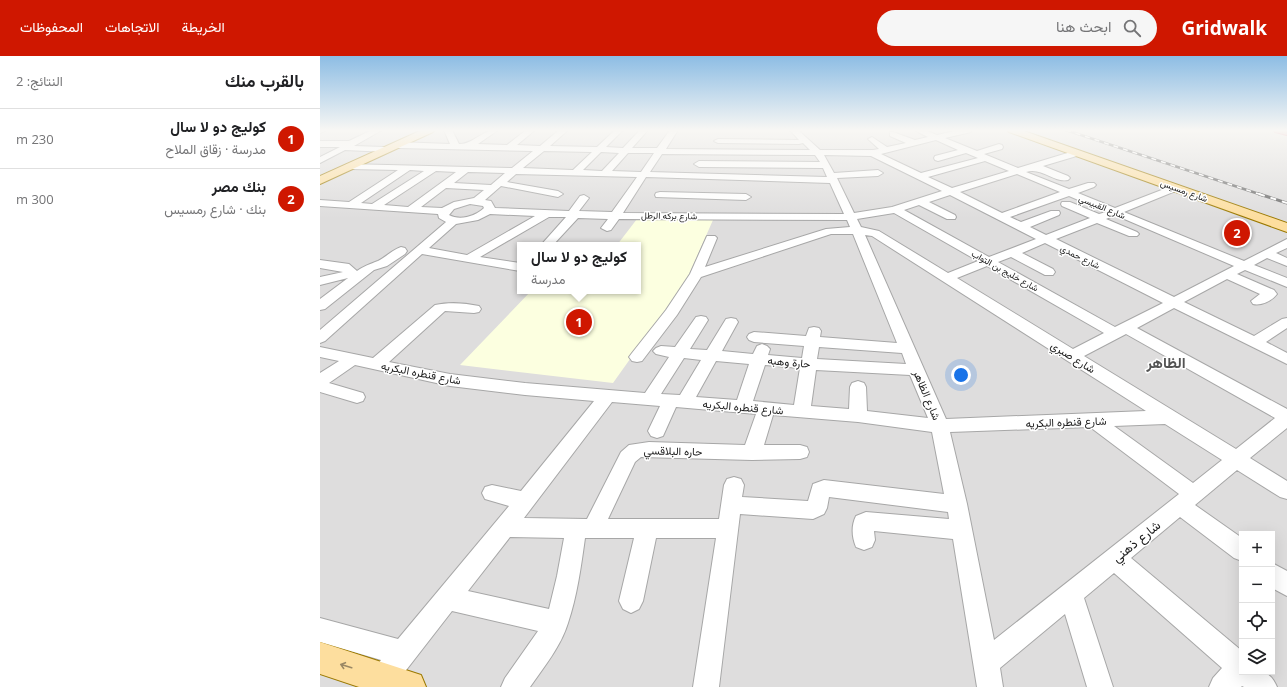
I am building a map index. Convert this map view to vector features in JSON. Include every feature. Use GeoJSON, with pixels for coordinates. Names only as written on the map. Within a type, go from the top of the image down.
{"type":"FeatureCollection","features":[{"type":"Feature","properties":{"kind":"main road"},"geometry":{"type":"LineString","coordinates":[[320,180],[364,159]]}},
{"type":"Feature","properties":{"kind":"main road","name":"شارع رمسيس"},"geometry":{"type":"LineString","coordinates":[[1095,159],[1287,228]]}},
{"type":"Feature","properties":{"kind":"main road","name":"شارع رمسيس"},"geometry":{"type":"LineString","coordinates":[[1113,159],[1287,220]]}},
{"type":"Feature","properties":{"kind":"main road"},"geometry":{"type":"LineString","coordinates":[[1113,159],[1226,194]]}},
{"type":"Feature","properties":{"kind":"main road"},"geometry":{"type":"LineString","coordinates":[[320,658],[396,682]]}},
{"type":"Feature","properties":{"kind":"street"},"geometry":{"type":"LineString","coordinates":[[350,206],[420,159]]}},
{"type":"Feature","properties":{"kind":"street"},"geometry":{"type":"LineString","coordinates":[[477,201],[527,159]]}},
{"type":"Feature","properties":{"kind":"street"},"geometry":{"type":"LineString","coordinates":[[575,173],[589,159]]}},
{"type":"Feature","properties":{"kind":"street"},"geometry":{"type":"LineString","coordinates":[[604,174],[617,159]]}},
{"type":"Feature","properties":{"kind":"street"},"geometry":{"type":"LineString","coordinates":[[607,228],[653,159]]}},
{"type":"Feature","properties":{"kind":"street"},"geometry":{"type":"LineString","coordinates":[[691,177],[703,159]]}},
{"type":"Feature","properties":{"kind":"street"},"geometry":{"type":"LineString","coordinates":[[737,178],[742,159]]}},
{"type":"Feature","properties":{"kind":"street"},"geometry":{"type":"LineString","coordinates":[[764,179],[772,159]]}},
{"type":"Feature","properties":{"kind":"street"},"geometry":{"type":"LineString","coordinates":[[699,164],[769,165],[795,159]]}},
{"type":"Feature","properties":{"kind":"street"},"geometry":{"type":"LineString","coordinates":[[350,166],[764,179],[806,159]]}},
{"type":"Feature","properties":{"kind":"street","name":"شارع الظاهر"},"geometry":{"type":"LineString","coordinates":[[818,159],[854,223],[940,426],[962,530],[990,687]]}},
{"type":"Feature","properties":{"kind":"street"},"geometry":{"type":"LineString","coordinates":[[831,159],[878,173]]}},
{"type":"Feature","properties":{"kind":"street","name":"شارع حمدي"},"geometry":{"type":"LineString","coordinates":[[893,159],[920,176],[1019,227],[1287,359]]}},
{"type":"Feature","properties":{"kind":"street"},"geometry":{"type":"LineString","coordinates":[[920,176],[982,159]]}},
{"type":"Feature","properties":{"kind":"street","name":"شارع القبيسي"},"geometry":{"type":"LineString","coordinates":[[990,159],[1069,193],[1084,203],[1115,212],[1287,283]]}},
{"type":"Feature","properties":{"kind":"street"},"geometry":{"type":"LineString","coordinates":[[696,274],[818,234],[843,230],[866,216],[895,209],[1056,159]]}},
{"type":"Feature","properties":{"kind":"street"},"geometry":{"type":"LineString","coordinates":[[1034,166],[1064,175]]}},
{"type":"Feature","properties":{"kind":"street"},"geometry":{"type":"LineString","coordinates":[[374,208],[433,169]]}},
{"type":"Feature","properties":{"kind":"street"},"geometry":{"type":"LineString","coordinates":[[410,210],[465,170]]}},
{"type":"Feature","properties":{"kind":"street"},"geometry":{"type":"LineString","coordinates":[[655,206],[671,177]]}},
{"type":"Feature","properties":{"kind":"street"},"geometry":{"type":"LineString","coordinates":[[968,178],[979,183]]}},
{"type":"Feature","properties":{"kind":"street"},"geometry":{"type":"LineString","coordinates":[[444,185],[496,185],[558,194]]}},
{"type":"Feature","properties":{"kind":"street"},"geometry":{"type":"LineString","coordinates":[[1000,217],[1091,185]]}},
{"type":"Feature","properties":{"kind":"street"},"geometry":{"type":"LineString","coordinates":[[947,278],[1175,188]]}},
{"type":"Feature","properties":{"kind":"street"},"geometry":{"type":"LineString","coordinates":[[655,206],[714,196],[746,197]]}},
{"type":"Feature","properties":{"kind":"street"},"geometry":{"type":"LineString","coordinates":[[706,217],[714,196]]}},
{"type":"Feature","properties":{"kind":"street"},"geometry":{"type":"LineString","coordinates":[[550,242],[573,214],[584,198]]}},
{"type":"Feature","properties":{"kind":"street"},"geometry":{"type":"LineString","coordinates":[[320,203],[410,210],[449,215],[476,217],[488,211],[490,205],[477,201],[455,205],[449,215],[419,250],[320,338]]}},
{"type":"Feature","properties":{"kind":"street"},"geometry":{"type":"LineString","coordinates":[[920,201],[951,217]]}},
{"type":"Feature","properties":{"kind":"street"},"geometry":{"type":"LineString","coordinates":[[1066,204],[1133,234]]}},
{"type":"Feature","properties":{"kind":"street","name":"شارع بركه الرطل"},"geometry":{"type":"LineString","coordinates":[[488,211],[615,215],[655,206],[706,217],[854,223]]}},
{"type":"Feature","properties":{"kind":"street","name":"شارع خليج بن التواب"},"geometry":{"type":"LineString","coordinates":[[895,209],[988,261],[1287,417]]}},
{"type":"Feature","properties":{"kind":"street"},"geometry":{"type":"LineString","coordinates":[[1019,227],[1056,213]]}},
{"type":"Feature","properties":{"kind":"street"},"geometry":{"type":"LineString","coordinates":[[468,259],[546,214]]}},
{"type":"Feature","properties":{"kind":"street","name":"شارع صبري"},"geometry":{"type":"LineString","coordinates":[[854,223],[866,231],[881,236],[1287,491]]}},
{"type":"Feature","properties":{"kind":"street"},"geometry":{"type":"LineString","coordinates":[[637,357],[672,312],[696,274],[711,238]]}},
{"type":"Feature","properties":{"kind":"street"},"geometry":{"type":"LineString","coordinates":[[1072,356],[1246,266],[1287,243]]}},
{"type":"Feature","properties":{"kind":"street"},"geometry":{"type":"LineString","coordinates":[[320,307],[355,275],[370,267],[383,263],[401,250]]}},
{"type":"Feature","properties":{"kind":"street"},"geometry":{"type":"LineString","coordinates":[[419,250],[517,267]]}},
{"type":"Feature","properties":{"kind":"street"},"geometry":{"type":"LineString","coordinates":[[1011,252],[1049,272]]}},
{"type":"Feature","properties":{"kind":"street"},"geometry":{"type":"LineString","coordinates":[[322,264],[343,253]]}},
{"type":"Feature","properties":{"kind":"street"},"geometry":{"type":"LineString","coordinates":[[1267,254],[1287,262]]}},
{"type":"Feature","properties":{"kind":"street"},"geometry":{"type":"LineString","coordinates":[[322,264],[345,267],[355,275]]}},
{"type":"Feature","properties":{"kind":"street"},"geometry":{"type":"LineString","coordinates":[[320,281],[355,275]]}},
{"type":"Feature","properties":{"kind":"street"},"geometry":{"type":"LineString","coordinates":[[1228,275],[1270,294],[1258,301]]}},
{"type":"Feature","properties":{"kind":"street"},"geometry":{"type":"LineString","coordinates":[[320,307],[354,308]]}},
{"type":"Feature","properties":{"kind":"street"},"geometry":{"type":"LineString","coordinates":[[375,365],[440,308],[474,308]]}},
{"type":"Feature","properties":{"kind":"street"},"geometry":{"type":"LineString","coordinates":[[650,398],[701,320]]}},
{"type":"Feature","properties":{"kind":"street"},"geometry":{"type":"LineString","coordinates":[[657,431],[712,355],[731,322]]}},
{"type":"Feature","properties":{"kind":"street"},"geometry":{"type":"LineString","coordinates":[[1254,343],[1287,322]]}},
{"type":"Feature","properties":{"kind":"street"},"geometry":{"type":"LineString","coordinates":[[743,407],[759,360],[763,334],[851,339],[908,349]]}},
{"type":"Feature","properties":{"kind":"street"},"geometry":{"type":"LineString","coordinates":[[801,412],[813,336]]}},
{"type":"Feature","properties":{"kind":"street"},"geometry":{"type":"LineString","coordinates":[[848,367],[851,339]]}},
{"type":"Feature","properties":{"kind":"street","name":"حارة وهبه"},"geometry":{"type":"LineString","coordinates":[[661,351],[848,367],[916,370]]}},
{"type":"Feature","properties":{"kind":"street"},"geometry":{"type":"LineString","coordinates":[[320,364],[327,353]]}},
{"type":"Feature","properties":{"kind":"street","name":"شارع قنطره البكريه"},"geometry":{"type":"LineString","coordinates":[[327,353],[353,358],[375,365],[458,381],[525,389],[678,400],[743,407],[858,416],[940,426],[1170,417]]}},
{"type":"Feature","properties":{"kind":"street"},"geometry":{"type":"LineString","coordinates":[[320,381],[353,358]]}},
{"type":"Feature","properties":{"kind":"street"},"geometry":{"type":"LineString","coordinates":[[320,386],[357,397]]}},
{"type":"Feature","properties":{"kind":"street"},"geometry":{"type":"LineString","coordinates":[[858,388],[858,416]]}},
{"type":"Feature","properties":{"kind":"street"},"geometry":{"type":"LineString","coordinates":[[396,682],[403,653],[505,527],[608,395]]}},
{"type":"Feature","properties":{"kind":"street"},"geometry":{"type":"LineString","coordinates":[[752,453],[766,409]]}},
{"type":"Feature","properties":{"kind":"street","name":"شارع ذهني"},"geometry":{"type":"LineString","coordinates":[[985,664],[1287,417]]}},
{"type":"Feature","properties":{"kind":"street"},"geometry":{"type":"LineString","coordinates":[[1095,421],[1187,500],[1239,548]]}},
{"type":"Feature","properties":{"kind":"street","name":"حاره البلاقسي"},"geometry":{"type":"LineString","coordinates":[[514,687],[547,641],[556,622],[584,529],[628,457],[636,450],[649,449],[752,453],[800,452]]}},
{"type":"Feature","properties":{"kind":"street"},"geometry":{"type":"LineString","coordinates":[[706,687],[732,495],[813,510],[817,508],[820,490],[824,488],[957,504]]}},
{"type":"Feature","properties":{"kind":"street"},"geometry":{"type":"LineString","coordinates":[[492,493],[525,501]]}},
{"type":"Feature","properties":{"kind":"street"},"geometry":{"type":"LineString","coordinates":[[864,540],[863,523],[866,521],[962,530]]}},
{"type":"Feature","properties":{"kind":"street"},"geometry":{"type":"LineString","coordinates":[[505,527],[584,529],[728,528]]}},
{"type":"Feature","properties":{"kind":"street"},"geometry":{"type":"LineString","coordinates":[[631,601],[647,529]]}},
{"type":"Feature","properties":{"kind":"street"},"geometry":{"type":"LineString","coordinates":[[1115,558],[1239,666]]}},
{"type":"Feature","properties":{"kind":"street"},"geometry":{"type":"LineString","coordinates":[[1275,576],[1287,585]]}},
{"type":"Feature","properties":{"kind":"street"},"geometry":{"type":"LineString","coordinates":[[1071,594],[1100,687]]}},
{"type":"Feature","properties":{"kind":"street"},"geometry":{"type":"LineString","coordinates":[[448,598],[556,622]]}},
{"type":"Feature","properties":{"kind":"street"},"geometry":{"type":"LineString","coordinates":[[320,630],[403,653]]}},
{"type":"Feature","properties":{"kind":"street"},"geometry":{"type":"LineString","coordinates":[[1222,687],[1239,672]]}},
{"type":"Feature","properties":{"kind":"street"},"geometry":{"type":"LineString","coordinates":[[1250,675],[1264,687]]}},
{"type":"Feature","properties":{"kind":"shaded area"},"geometry":{"type":"Polygon","coordinates":[[[320,159],[1287,159],[1287,687],[320,687],[320,159]]]}},
{"type":"Feature","properties":{"kind":"shaded area"},"geometry":{"type":"Polygon","coordinates":[[[637,219],[713,220],[687,279],[613,383],[460,365],[528,294],[641,294],[641,242],[619,242],[637,219]]]}},
{"type":"Feature","properties":{"kind":"railway"},"geometry":{"type":"LineString","coordinates":[[1155,159],[1262,195]]}},
{"type":"Feature","properties":{"kind":"railway"},"geometry":{"type":"LineString","coordinates":[[1259,194],[1287,203]]}},
{"type":"Feature","properties":{"kind":"place","name":"بنك مصر"},"geometry":{"type":"Point","coordinates":[1237,233]}},
{"type":"Feature","properties":{"kind":"place","name":"كوليج دو لا سال"},"geometry":{"type":"Point","coordinates":[579,322]}},
{"type":"Feature","properties":{"kind":"district","name":"الظاهر"},"geometry":{"type":"Point","coordinates":[1166,363]}}]}
